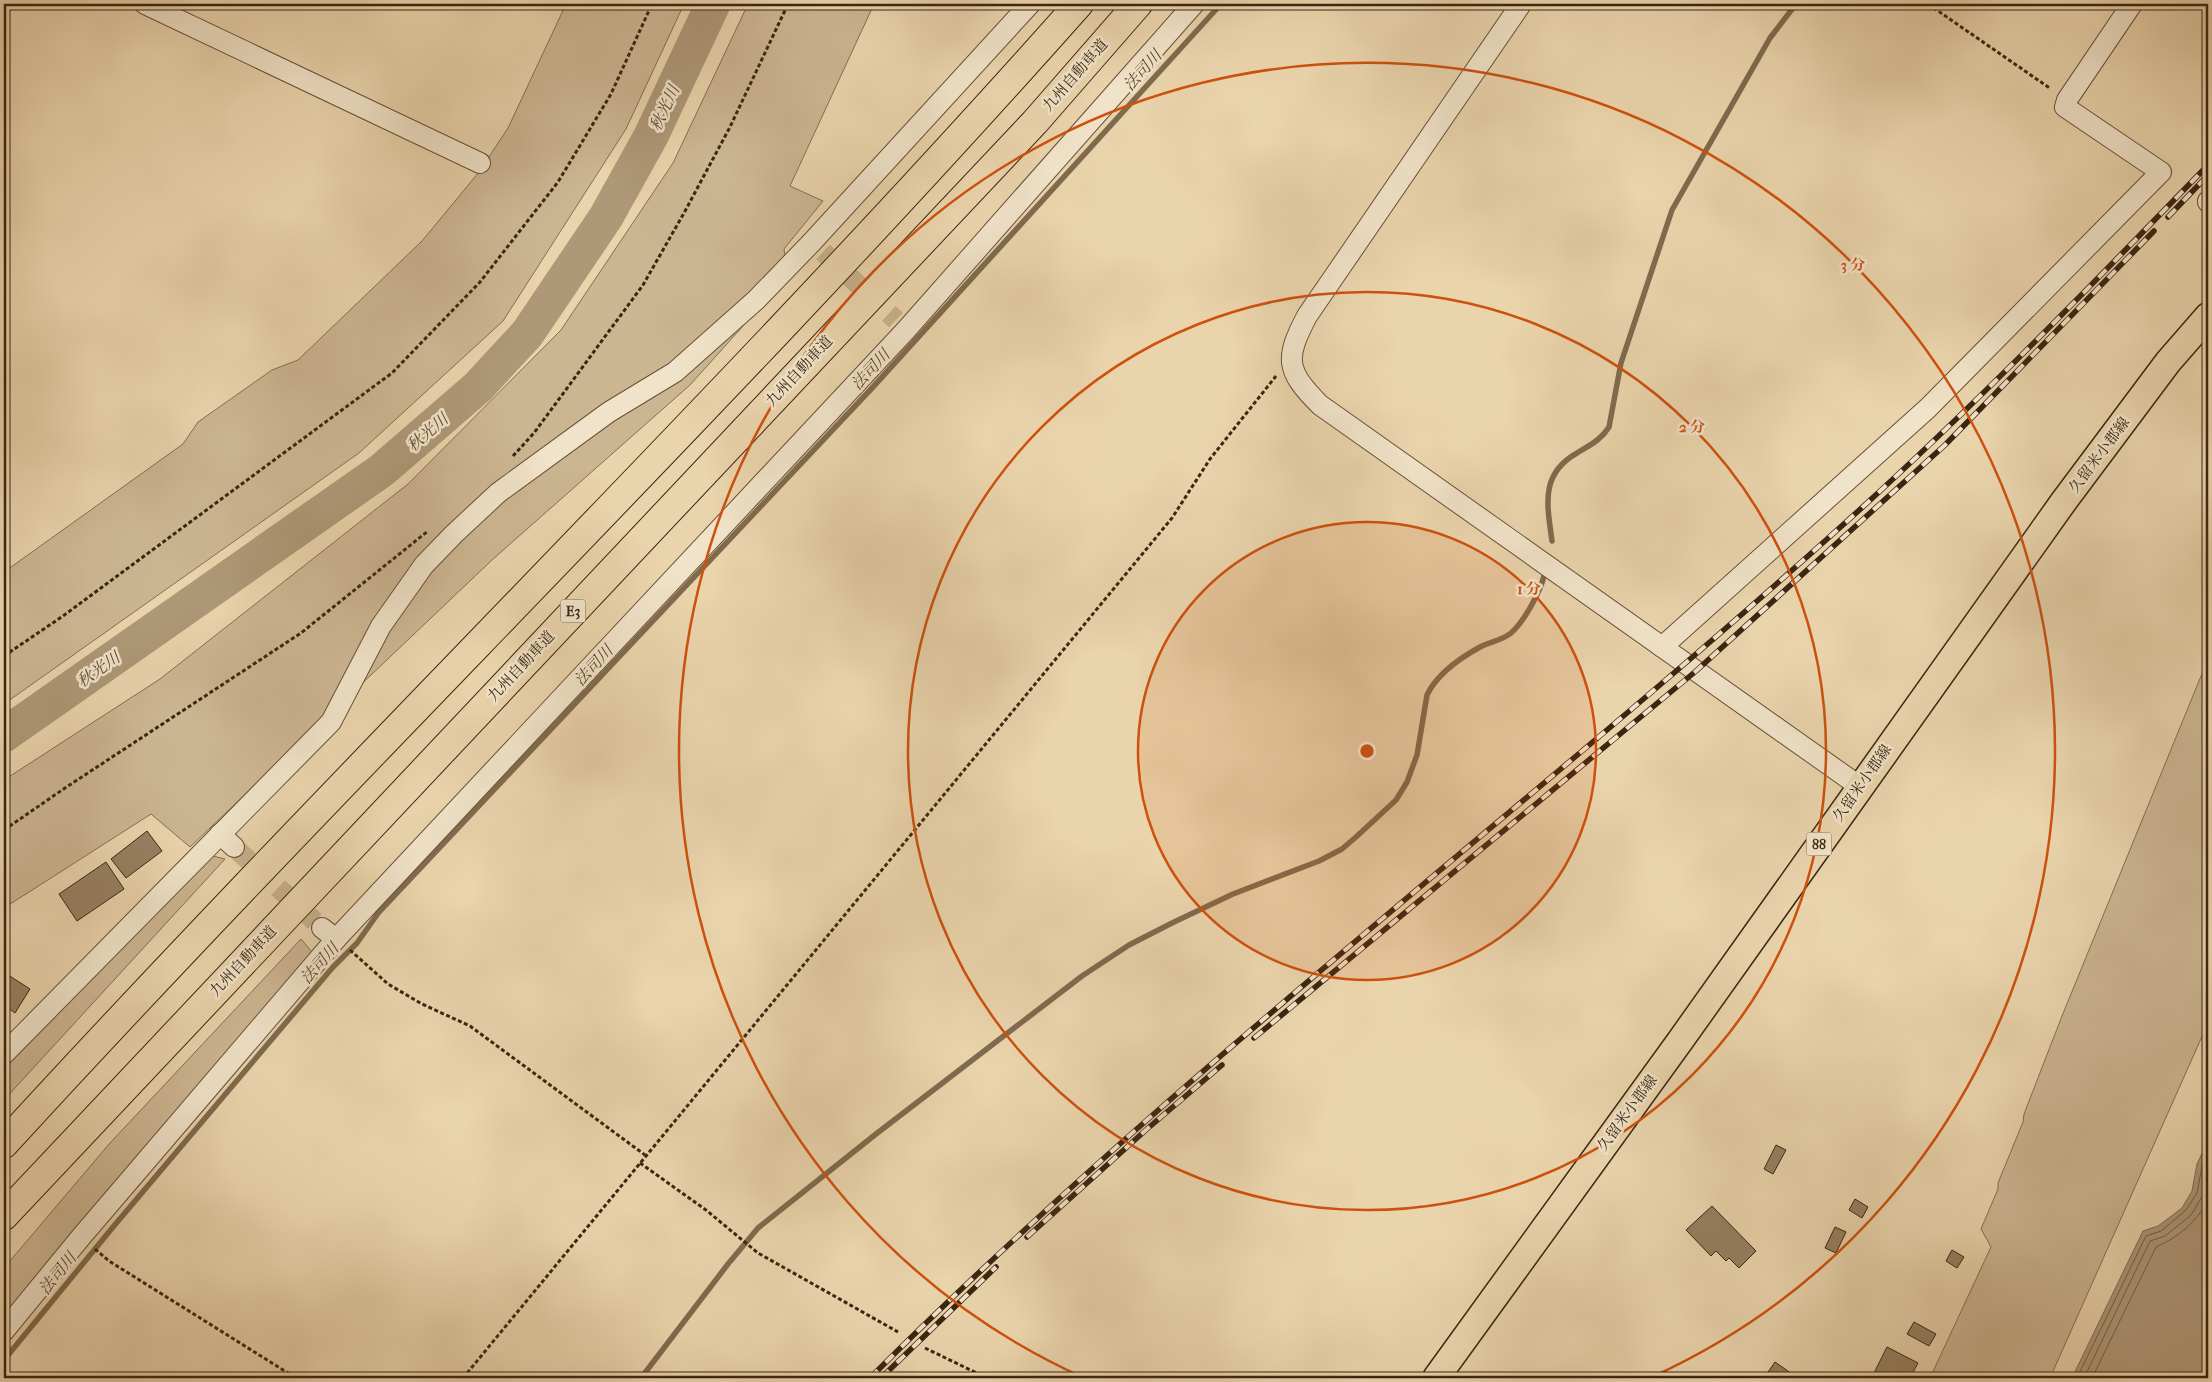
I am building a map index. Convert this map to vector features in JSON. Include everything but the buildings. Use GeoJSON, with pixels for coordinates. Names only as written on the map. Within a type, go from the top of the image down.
{"type":"FeatureCollection","features":[{"type":"Feature","properties":{"kind":"highway"},"geometry":{"type":"LineString","coordinates":[[4,1144],[132,1004],[736,376],[1003,90],[1080,4]]}},
{"type":"Feature","properties":{"kind":"highway","name":"九州自動車道"},"geometry":{"type":"LineString","coordinates":[[4,1216],[1035,122],[1138,4]]}},
{"type":"Feature","properties":{"kind":"main road","name":"久留米小郡線"},"geometry":{"type":"LineString","coordinates":[[1436,1378],[1674,1049],[1859,786],[2082,477],[2168,362],[2208,316]]}},
{"type":"Feature","properties":{"kind":"street"},"geometry":{"type":"LineString","coordinates":[[145,4],[480,163]]}},
{"type":"Feature","properties":{"kind":"street"},"geometry":{"type":"LineString","coordinates":[[4,1054],[227,841],[332,722],[380,626],[424,565],[454,534],[498,493],[521,476],[609,412],[675,372],[817,247],[1030,4]]}},
{"type":"Feature","properties":{"kind":"street"},"geometry":{"type":"LineString","coordinates":[[4,1331],[329,933],[901,325],[1194,4]]}},
{"type":"Feature","properties":{"kind":"street"},"geometry":{"type":"LineString","coordinates":[[1521,4],[1307,316],[1293,342],[1290,358],[1304,388],[1320,405],[1859,786]]}},
{"type":"Feature","properties":{"kind":"street"},"geometry":{"type":"LineString","coordinates":[[1662,648],[1928,408],[2161,172],[2065,107],[2067,100],[2132,4]]}},
{"type":"Feature","properties":{"kind":"path"},"geometry":{"type":"LineString","coordinates":[[4,656],[183,528],[392,373],[480,282],[558,182],[611,94],[652,4]]}},
{"type":"Feature","properties":{"kind":"path"},"geometry":{"type":"LineString","coordinates":[[509,461],[534,433],[643,285],[726,135],[788,4]]}},
{"type":"Feature","properties":{"kind":"path"},"geometry":{"type":"LineString","coordinates":[[1928,4],[2067,100]]}},
{"type":"Feature","properties":{"kind":"path"},"geometry":{"type":"LineString","coordinates":[[463,1378],[1172,518],[1210,459],[1290,358]]}},
{"type":"Feature","properties":{"kind":"path"},"geometry":{"type":"LineString","coordinates":[[4,830],[64,788],[301,633],[430,529]]}},
{"type":"Feature","properties":{"kind":"path"},"geometry":{"type":"LineString","coordinates":[[362,960],[388,984],[405,995],[456,1019],[484,1036],[645,1156]]}},
{"type":"Feature","properties":{"kind":"path"},"geometry":{"type":"LineString","coordinates":[[640,1163],[706,1210],[749,1246],[785,1270],[898,1332]]}},
{"type":"Feature","properties":{"kind":"path"},"geometry":{"type":"LineString","coordinates":[[105,1257],[296,1378]]}},
{"type":"Feature","properties":{"kind":"path"},"geometry":{"type":"LineString","coordinates":[[925,1348],[987,1378]]}},
{"type":"Feature","properties":{"kind":"shaded area"},"geometry":{"type":"Polygon","coordinates":[[[566,4],[684,4],[626,129],[503,321],[359,453],[4,704],[4,572],[183,444],[198,422],[272,370],[298,360],[422,241],[479,172],[508,128],[566,4]]]}},
{"type":"Feature","properties":{"kind":"shaded area"},"geometry":{"type":"Polygon","coordinates":[[[748,4],[874,4],[790,186],[823,201],[784,249],[788,276],[690,385],[492,560],[190,847],[151,814],[4,908],[4,780],[160,679],[408,484],[561,330],[673,163],[748,4]]]}},
{"type":"Feature","properties":{"kind":"shaded area"},"geometry":{"type":"Polygon","coordinates":[[[2208,659],[2208,1023],[2050,1378],[1930,1378],[1991,1247],[1981,1229],[1998,1189],[1998,1183],[2023,1122],[2024,1114],[2062,1016],[2208,659]]]}},
{"type":"Feature","properties":{"kind":"shaded area"},"geometry":{"type":"Polygon","coordinates":[[[205,854],[225,859],[4,1100],[4,1069],[205,854]]]}},
{"type":"Feature","properties":{"kind":"shaded area"},"geometry":{"type":"Polygon","coordinates":[[[301,939],[312,952],[4,1317],[4,1268],[110,1143],[301,939]]]}},
{"type":"Feature","properties":{"kind":"water"},"geometry":{"type":"Polygon","coordinates":[[[2208,1141],[2208,1378],[2072,1378],[2143,1231],[2158,1226],[2182,1208],[2192,1191],[2197,1164],[2208,1141]]]}},
{"type":"Feature","properties":{"kind":"waterway","name":"秋光川"},"geometry":{"type":"LineString","coordinates":[[4,735],[382,470],[478,387],[527,334],[606,217],[651,136],[713,4]]}},
{"type":"Feature","properties":{"kind":"waterway","name":"法司川"},"geometry":{"type":"LineString","coordinates":[[4,1360],[113,1227],[333,967],[357,943],[379,912],[873,387],[1221,4]]}},
{"type":"Feature","properties":{"kind":"waterway"},"geometry":{"type":"LineString","coordinates":[[1552,541],[1548,502],[1552,480],[1557,470],[1565,461],[1599,439],[1609,427],[1621,363],[1672,210],[1770,38],[1796,4]]}},
{"type":"Feature","properties":{"kind":"waterway"},"geometry":{"type":"LineString","coordinates":[[641,1378],[728,1264],[758,1228],[876,1134],[1082,976],[1129,945],[1172,923],[1233,894],[1319,861],[1342,849],[1356,837],[1396,800],[1407,782],[1417,755],[1427,695],[1431,687],[1443,673],[1465,656],[1511,633],[1531,606],[1544,576]]}},
{"type":"Feature","properties":{"kind":"tunnel"},"geometry":{"type":"LineString","coordinates":[[823,252],[896,320]]}},
{"type":"Feature","properties":{"kind":"tunnel"},"geometry":{"type":"LineString","coordinates":[[234,847],[322,928]]}},
{"type":"Feature","properties":{"kind":"railway"},"geometry":{"type":"LineString","coordinates":[[870,1378],[984,1267],[1102,1160],[1221,1056],[1706,645],[1876,495],[2021,356],[2208,165]]}},
{"type":"Feature","properties":{"kind":"railway"},"geometry":{"type":"LineString","coordinates":[[2168,217],[2208,175]]}},
{"type":"Feature","properties":{"kind":"railway"},"geometry":{"type":"LineString","coordinates":[[1254,1038],[1696,671],[1945,445],[2154,231]]}},
{"type":"Feature","properties":{"kind":"railway"},"geometry":{"type":"LineString","coordinates":[[1027,1237],[1147,1129],[1222,1065]]}},
{"type":"Feature","properties":{"kind":"railway"},"geometry":{"type":"LineString","coordinates":[[881,1378],[996,1267]]}}]}
